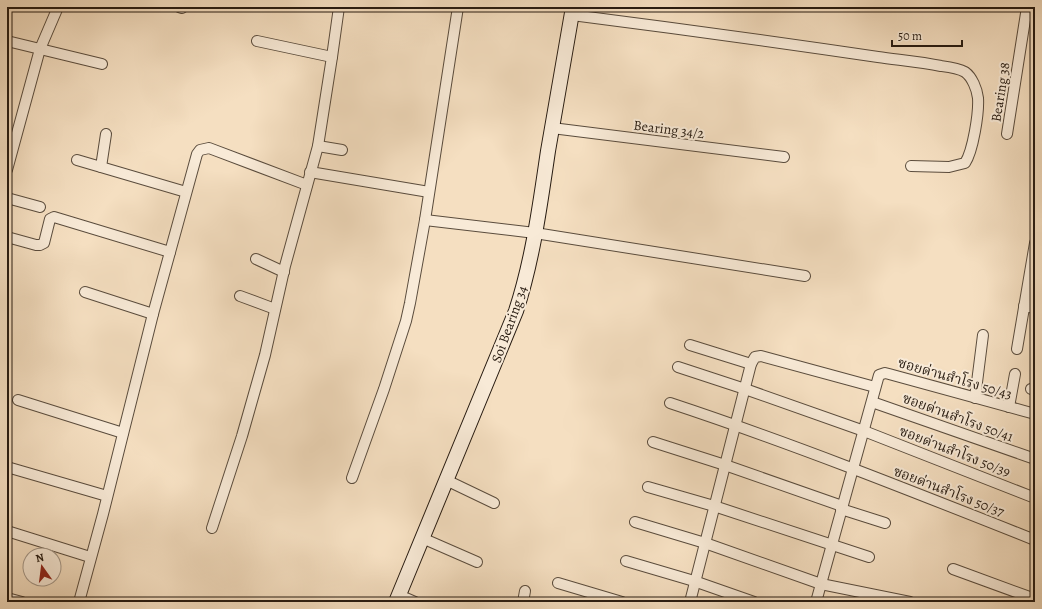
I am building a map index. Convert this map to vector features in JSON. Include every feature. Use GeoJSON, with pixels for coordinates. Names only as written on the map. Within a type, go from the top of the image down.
{"type":"FeatureCollection","features":[{"type":"Feature","properties":{"kind":"street"},"geometry":{"type":"LineString","coordinates":[[7,170],[40,49],[58,7]]}},
{"type":"Feature","properties":{"kind":"street"},"geometry":{"type":"LineString","coordinates":[[212,528],[242,436],[265,355],[284,272],[318,146],[339,7]]}},
{"type":"Feature","properties":{"kind":"street"},"geometry":{"type":"LineString","coordinates":[[352,478],[384,389],[406,320],[415,280],[425,220],[458,7]]}},
{"type":"Feature","properties":{"kind":"street","name":"Bearing 38"},"geometry":{"type":"LineString","coordinates":[[1008,134],[1027,7]]}},
{"type":"Feature","properties":{"kind":"street"},"geometry":{"type":"LineString","coordinates":[[572,11],[937,65],[963,71],[969,75],[973,82],[978,99],[971,152],[968,159],[965,163],[949,167],[911,166]]}},
{"type":"Feature","properties":{"kind":"street","name":"Soi Bearing 34"},"geometry":{"type":"LineString","coordinates":[[397,598],[524,289],[535,233],[572,11]]}},
{"type":"Feature","properties":{"kind":"street"},"geometry":{"type":"LineString","coordinates":[[7,41],[102,64]]}},
{"type":"Feature","properties":{"kind":"street"},"geometry":{"type":"LineString","coordinates":[[257,41],[332,57]]}},
{"type":"Feature","properties":{"kind":"street","name":"Bearing 34/2"},"geometry":{"type":"LineString","coordinates":[[552,128],[784,157]]}},
{"type":"Feature","properties":{"kind":"street"},"geometry":{"type":"LineString","coordinates":[[101,167],[106,134]]}},
{"type":"Feature","properties":{"kind":"street"},"geometry":{"type":"LineString","coordinates":[[318,146],[342,150]]}},
{"type":"Feature","properties":{"kind":"street"},"geometry":{"type":"LineString","coordinates":[[79,602],[153,314],[197,154],[200,150],[209,148],[307,185]]}},
{"type":"Feature","properties":{"kind":"street"},"geometry":{"type":"LineString","coordinates":[[77,160],[186,192]]}},
{"type":"Feature","properties":{"kind":"street"},"geometry":{"type":"LineString","coordinates":[[310,172],[429,192]]}},
{"type":"Feature","properties":{"kind":"street"},"geometry":{"type":"LineString","coordinates":[[7,198],[40,207]]}},
{"type":"Feature","properties":{"kind":"street"},"geometry":{"type":"LineString","coordinates":[[7,237],[40,245],[44,243],[50,219],[54,217],[170,252]]}},
{"type":"Feature","properties":{"kind":"street"},"geometry":{"type":"LineString","coordinates":[[425,220],[535,233],[805,276]]}},
{"type":"Feature","properties":{"kind":"street"},"geometry":{"type":"LineString","coordinates":[[1017,349],[1035,243]]}},
{"type":"Feature","properties":{"kind":"street"},"geometry":{"type":"LineString","coordinates":[[256,259],[284,272]]}},
{"type":"Feature","properties":{"kind":"street"},"geometry":{"type":"LineString","coordinates":[[85,292],[153,314]]}},
{"type":"Feature","properties":{"kind":"street"},"geometry":{"type":"LineString","coordinates":[[240,296],[275,309]]}},
{"type":"Feature","properties":{"kind":"street"},"geometry":{"type":"LineString","coordinates":[[1024,306],[1035,308]]}},
{"type":"Feature","properties":{"kind":"street"},"geometry":{"type":"LineString","coordinates":[[975,398],[984,335]]}},
{"type":"Feature","properties":{"kind":"street"},"geometry":{"type":"LineString","coordinates":[[690,345],[751,364]]}},
{"type":"Feature","properties":{"kind":"street"},"geometry":{"type":"LineString","coordinates":[[690,602],[694,581],[751,364],[755,357],[761,356],[875,387],[816,602]]}},
{"type":"Feature","properties":{"kind":"street","name":"ซอยด่านสำโรง 50/39"},"geometry":{"type":"LineString","coordinates":[[678,367],[864,431],[1035,498]]}},
{"type":"Feature","properties":{"kind":"street","name":"ซอยด่านสำโรง 50/43"},"geometry":{"type":"LineString","coordinates":[[875,387],[879,375],[885,373],[1035,414]]}},
{"type":"Feature","properties":{"kind":"street"},"geometry":{"type":"LineString","coordinates":[[1009,407],[1015,374]]}},
{"type":"Feature","properties":{"kind":"street"},"geometry":{"type":"LineString","coordinates":[[18,400],[123,433]]}},
{"type":"Feature","properties":{"kind":"street","name":"ซอยด่านสำโรง 50/41"},"geometry":{"type":"LineString","coordinates":[[872,402],[1035,459]]}},
{"type":"Feature","properties":{"kind":"street","name":"ซอยด่านสำโรง 50/37"},"geometry":{"type":"LineString","coordinates":[[670,403],[735,424],[1035,540]]}},
{"type":"Feature","properties":{"kind":"street"},"geometry":{"type":"LineString","coordinates":[[653,442],[725,465],[886,523]]}},
{"type":"Feature","properties":{"kind":"street"},"geometry":{"type":"LineString","coordinates":[[7,467],[107,496]]}},
{"type":"Feature","properties":{"kind":"street"},"geometry":{"type":"LineString","coordinates":[[446,480],[494,503]]}},
{"type":"Feature","properties":{"kind":"street"},"geometry":{"type":"LineString","coordinates":[[648,487],[714,506],[869,557]]}},
{"type":"Feature","properties":{"kind":"street"},"geometry":{"type":"LineString","coordinates":[[635,522],[705,543],[821,584],[910,602]]}},
{"type":"Feature","properties":{"kind":"street"},"geometry":{"type":"LineString","coordinates":[[7,531],[90,557]]}},
{"type":"Feature","properties":{"kind":"street"},"geometry":{"type":"LineString","coordinates":[[422,538],[477,562]]}},
{"type":"Feature","properties":{"kind":"street"},"geometry":{"type":"LineString","coordinates":[[626,561],[694,581],[754,602]]}},
{"type":"Feature","properties":{"kind":"street"},"geometry":{"type":"LineString","coordinates":[[953,569],[1035,599]]}},
{"type":"Feature","properties":{"kind":"street"},"geometry":{"type":"LineString","coordinates":[[558,583],[622,602]]}},
{"type":"Feature","properties":{"kind":"street"},"geometry":{"type":"LineString","coordinates":[[523,602],[526,591]]}},
{"type":"Feature","properties":{"kind":"street"},"geometry":{"type":"LineString","coordinates":[[7,598],[22,602]]}},
{"type":"Feature","properties":{"kind":"street"},"geometry":{"type":"LineString","coordinates":[[397,598],[415,602]]}}]}
